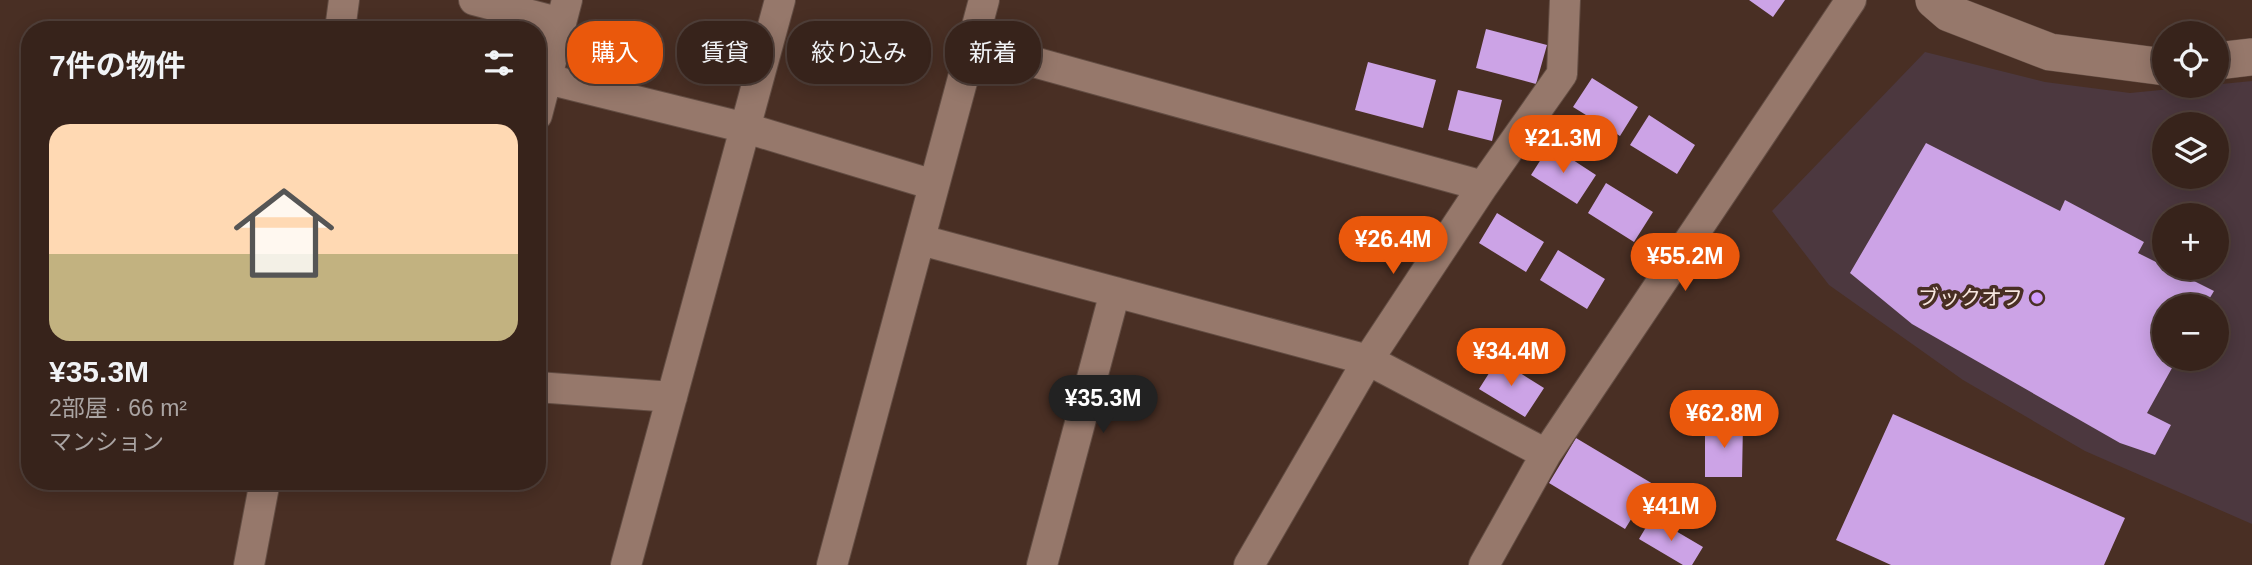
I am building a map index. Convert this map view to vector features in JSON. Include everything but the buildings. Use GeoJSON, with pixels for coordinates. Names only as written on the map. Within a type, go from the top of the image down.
{"type":"FeatureCollection","features":[{"type":"Feature","properties":{"kind":"street"},"geometry":{"type":"LineString","coordinates":[[341,21],[344,0]]}},
{"type":"Feature","properties":{"kind":"street"},"geometry":{"type":"LineString","coordinates":[[474,0],[564,11],[546,83]]}},
{"type":"Feature","properties":{"kind":"street"},"geometry":{"type":"LineString","coordinates":[[626,565],[780,0]]}},
{"type":"Feature","properties":{"kind":"street"},"geometry":{"type":"LineString","coordinates":[[978,21],[984,0]]}},
{"type":"Feature","properties":{"kind":"street"},"geometry":{"type":"LineString","coordinates":[[1250,565],[1368,360],[1483,186],[1562,75],[1564,0]]}},
{"type":"Feature","properties":{"kind":"street"},"geometry":{"type":"LineString","coordinates":[[1484,565],[1546,454],[1852,0]]}},
{"type":"Feature","properties":{"kind":"street"},"geometry":{"type":"LineString","coordinates":[[1934,0],[1949,13],[2050,52],[2152,65]]}},
{"type":"Feature","properties":{"kind":"street"},"geometry":{"type":"LineString","coordinates":[[2229,60],[2252,57]]}},
{"type":"Feature","properties":{"kind":"street"},"geometry":{"type":"LineString","coordinates":[[1041,64],[1483,186]]}},
{"type":"Feature","properties":{"kind":"street"},"geometry":{"type":"LineString","coordinates":[[547,79],[746,128],[934,185]]}},
{"type":"Feature","properties":{"kind":"street"},"geometry":{"type":"LineString","coordinates":[[832,565],[961,84]]}},
{"type":"Feature","properties":{"kind":"street"},"geometry":{"type":"LineString","coordinates":[[921,240],[1368,360],[1546,454]]}},
{"type":"Feature","properties":{"kind":"street"},"geometry":{"type":"LineString","coordinates":[[1042,565],[1115,292]]}},
{"type":"Feature","properties":{"kind":"street"},"geometry":{"type":"LineString","coordinates":[[546,388],[672,397]]}},
{"type":"Feature","properties":{"kind":"street"},"geometry":{"type":"LineString","coordinates":[[248,565],[263,490]]}},
{"type":"Feature","properties":{"kind":"shaded area"},"geometry":{"type":"Polygon","coordinates":[[[1925,52],[2045,82],[2130,93],[2152,91],[2152,98],[2229,98],[2229,83],[2252,81],[2252,524],[2085,451],[1963,380],[1829,285],[1772,211],[1925,52]]]}},
{"type":"Feature","properties":{"kind":"place","name":"ブックオフ"},"geometry":{"type":"Point","coordinates":[2037,298]}}]}
